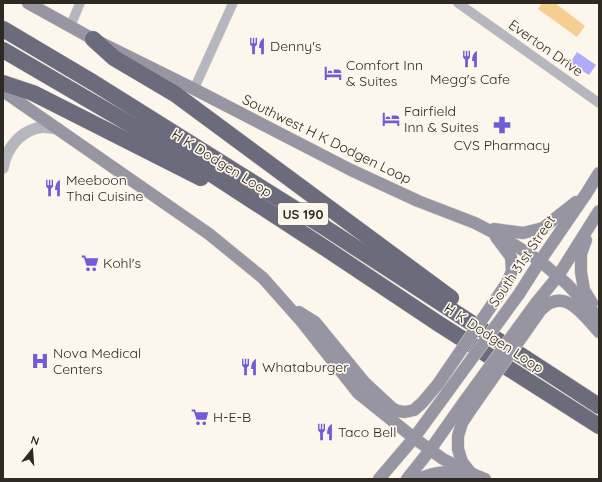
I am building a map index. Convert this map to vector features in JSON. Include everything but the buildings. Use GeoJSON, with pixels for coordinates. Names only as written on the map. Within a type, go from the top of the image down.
{"type":"FeatureCollection","features":[{"type":"Feature","properties":{"kind":"highway","name":"H K Dodgen Loop"},"geometry":{"type":"LineString","coordinates":[[3,29],[100,87],[297,210],[599,406]]}},
{"type":"Feature","properties":{"kind":"highway"},"geometry":{"type":"LineString","coordinates":[[93,40],[114,58],[175,94],[471,314],[599,400]]}},
{"type":"Feature","properties":{"kind":"highway","name":"H K Dodgen Loop"},"geometry":{"type":"LineString","coordinates":[[3,50],[176,151],[439,324],[599,426]]}},
{"type":"Feature","properties":{"kind":"highway"},"geometry":{"type":"LineString","coordinates":[[3,83],[33,94],[192,173],[328,250]]}},
{"type":"Feature","properties":{"kind":"highway"},"geometry":{"type":"LineString","coordinates":[[439,324],[509,378],[599,437]]}},
{"type":"Feature","properties":{"kind":"main road","name":"Southwest H K Dodgen Loop"},"geometry":{"type":"LineString","coordinates":[[28,3],[93,40],[194,89],[351,170],[502,237],[540,260],[558,276],[599,318]]}},
{"type":"Feature","properties":{"kind":"main road"},"geometry":{"type":"LineString","coordinates":[[3,91],[209,234],[263,278],[321,345],[358,393],[443,459],[477,475]]}},
{"type":"Feature","properties":{"kind":"main road","name":"South 31st Street"},"geometry":{"type":"LineString","coordinates":[[379,479],[414,438],[450,390],[519,294],[540,260],[599,173]]}},
{"type":"Feature","properties":{"kind":"main road"},"geometry":{"type":"LineString","coordinates":[[486,229],[522,233],[543,228],[586,194]]}},
{"type":"Feature","properties":{"kind":"main road"},"geometry":{"type":"LineString","coordinates":[[407,479],[470,402],[539,306],[599,211]]}},
{"type":"Feature","properties":{"kind":"main road"},"geometry":{"type":"LineString","coordinates":[[599,215],[581,254],[581,272],[584,290],[599,314]]}},
{"type":"Feature","properties":{"kind":"main road"},"geometry":{"type":"LineString","coordinates":[[287,305],[315,322],[365,383],[392,408],[405,412],[414,410],[438,384],[507,283],[512,271],[511,257],[504,247],[486,229]]}},
{"type":"Feature","properties":{"kind":"main road"},"geometry":{"type":"LineString","coordinates":[[539,306],[553,301],[566,301],[577,308],[599,332]]}},
{"type":"Feature","properties":{"kind":"main road"},"geometry":{"type":"LineString","coordinates":[[470,402],[458,436],[458,449],[462,462],[477,475]]}},
{"type":"Feature","properties":{"kind":"main road"},"geometry":{"type":"LineString","coordinates":[[419,479],[434,473],[447,472],[477,475]]}},
{"type":"Feature","properties":{"kind":"street"},"geometry":{"type":"LineString","coordinates":[[70,27],[80,3]]}},
{"type":"Feature","properties":{"kind":"street"},"geometry":{"type":"LineString","coordinates":[[194,89],[233,3]]}},
{"type":"Feature","properties":{"kind":"street","name":"Everton Drive"},"geometry":{"type":"LineString","coordinates":[[458,3],[599,103]]}},
{"type":"Feature","properties":{"kind":"street"},"geometry":{"type":"LineString","coordinates":[[3,162],[12,145],[24,134],[38,127],[59,129]]}},
{"type":"Feature","properties":{"kind":"shaded area"},"geometry":{"type":"Polygon","coordinates":[[[542,3],[555,3],[585,26],[577,37],[538,9],[542,3]]]}},
{"type":"Feature","properties":{"kind":"shaded area"},"geometry":{"type":"Polygon","coordinates":[[[577,52],[596,65],[589,75],[570,63],[577,52]]]}},
{"type":"Feature","properties":{"kind":"place","name":"Denny's"},"geometry":{"type":"Point","coordinates":[257,46]}},
{"type":"Feature","properties":{"kind":"place","name":"Megg's Cafe"},"geometry":{"type":"Point","coordinates":[470,59]}},
{"type":"Feature","properties":{"kind":"place","name":"Comfort Inn & Suites"},"geometry":{"type":"Point","coordinates":[333,73]}},
{"type":"Feature","properties":{"kind":"place","name":"Fairfield Inn & Suites"},"geometry":{"type":"Point","coordinates":[391,119]}},
{"type":"Feature","properties":{"kind":"place","name":"CVS Pharmacy"},"geometry":{"type":"Point","coordinates":[502,125]}},
{"type":"Feature","properties":{"kind":"place","name":"Meeboon Thai Cuisine"},"geometry":{"type":"Point","coordinates":[53,188]}},
{"type":"Feature","properties":{"kind":"place","name":"Kohl's"},"geometry":{"type":"Point","coordinates":[90,263]}},
{"type":"Feature","properties":{"kind":"place","name":"Nova Medical Centers"},"geometry":{"type":"Point","coordinates":[40,361]}},
{"type":"Feature","properties":{"kind":"place","name":"Whataburger"},"geometry":{"type":"Point","coordinates":[249,367]}},
{"type":"Feature","properties":{"kind":"place","name":"H-E-B"},"geometry":{"type":"Point","coordinates":[200,417]}},
{"type":"Feature","properties":{"kind":"place","name":"Taco Bell"},"geometry":{"type":"Point","coordinates":[325,432]}}]}
